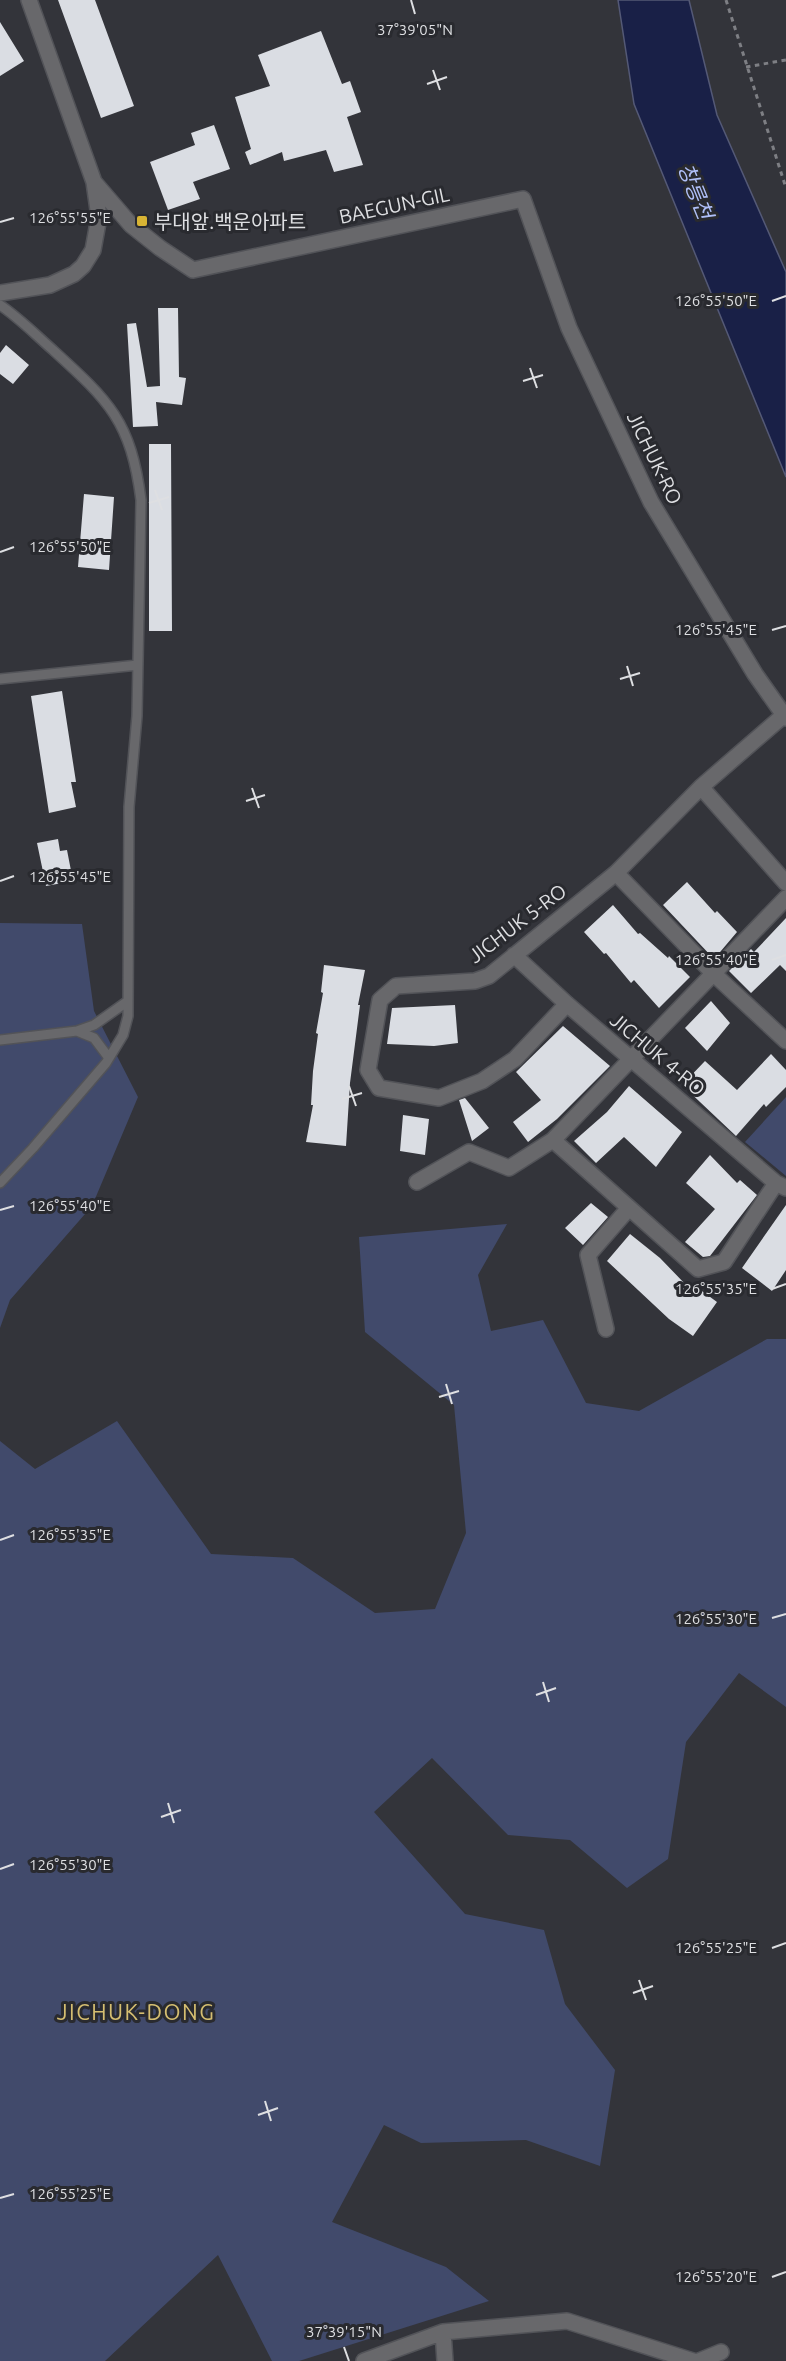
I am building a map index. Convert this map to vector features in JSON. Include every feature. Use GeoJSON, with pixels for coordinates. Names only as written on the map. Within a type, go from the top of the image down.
{"type":"FeatureCollection","features":[{"type":"Feature","properties":{"kind":"street","name":"BAEGUN-GIL"},"geometry":{"type":"LineString","coordinates":[[0,293],[50,285],[74,274],[83,266],[93,250],[99,217],[94,182],[29,0]]}},
{"type":"Feature","properties":{"kind":"street","name":"BAEGUN-GIL"},"geometry":{"type":"LineString","coordinates":[[94,182],[131,225],[160,249],[193,270],[523,199]]}},
{"type":"Feature","properties":{"kind":"street","name":"JICHUK-RO"},"geometry":{"type":"LineString","coordinates":[[523,199],[569,328],[651,502],[755,674],[785,717]]}},
{"type":"Feature","properties":{"kind":"street","name":"JICHUK 5-RO"},"geometry":{"type":"LineString","coordinates":[[567,1004],[515,1059],[482,1081],[439,1098],[379,1088],[368,1070],[380,1000],[396,986],[475,981],[489,976],[616,873],[701,787],[785,717]]}},
{"type":"Feature","properties":{"kind":"street"},"geometry":{"type":"LineString","coordinates":[[701,787],[786,883]]}},
{"type":"Feature","properties":{"kind":"street"},"geometry":{"type":"LineString","coordinates":[[616,873],[714,974],[786,1041]]}},
{"type":"Feature","properties":{"kind":"street"},"geometry":{"type":"LineString","coordinates":[[417,1182],[468,1152],[509,1168],[553,1140],[786,898]]}},
{"type":"Feature","properties":{"kind":"street","name":"JICHUK 4-RO"},"geometry":{"type":"LineString","coordinates":[[514,955],[567,1004],[781,1186],[724,1262],[698,1269],[553,1140]]}},
{"type":"Feature","properties":{"kind":"street"},"geometry":{"type":"LineString","coordinates":[[606,1329],[588,1255],[629,1208]]}},
{"type":"Feature","properties":{"kind":"street"},"geometry":{"type":"LineString","coordinates":[[364,2361],[443,2332],[567,2321],[693,2361]]}},
{"type":"Feature","properties":{"kind":"street"},"geometry":{"type":"LineString","coordinates":[[443,2332],[445,2361]]}},
{"type":"Feature","properties":{"kind":"street"},"geometry":{"type":"LineString","coordinates":[[699,2361],[721,2352]]}},
{"type":"Feature","properties":{"kind":"lane"},"geometry":{"type":"LineString","coordinates":[[0,305],[46,344],[106,401],[116,416],[132,450],[141,500],[137,716],[129,807],[128,1016],[123,1035],[109,1058],[33,1148],[0,1183]]}},
{"type":"Feature","properties":{"kind":"lane"},"geometry":{"type":"LineString","coordinates":[[0,679],[138,665]]}},
{"type":"Feature","properties":{"kind":"lane"},"geometry":{"type":"LineString","coordinates":[[0,1040],[77,1031],[94,1024],[128,1001]]}},
{"type":"Feature","properties":{"kind":"lane"},"geometry":{"type":"LineString","coordinates":[[77,1031],[94,1038],[109,1058]]}},
{"type":"Feature","properties":{"kind":"path"},"geometry":{"type":"LineString","coordinates":[[726,0],[786,188]]}},
{"type":"Feature","properties":{"kind":"path"},"geometry":{"type":"LineString","coordinates":[[746,67],[786,60]]}},
{"type":"Feature","properties":{"kind":"shaded area"},"geometry":{"type":"Polygon","coordinates":[[[0,923],[82,924],[94,1011],[138,1097],[92,1206],[10,1300],[0,1328],[0,923]]]}},
{"type":"Feature","properties":{"kind":"shaded area"},"geometry":{"type":"Polygon","coordinates":[[[786,1097],[786,1176],[745,1142],[786,1097]]]}},
{"type":"Feature","properties":{"kind":"shaded area"},"geometry":{"type":"Polygon","coordinates":[[[507,1224],[478,1275],[491,1331],[543,1320],[586,1403],[639,1411],[767,1339],[786,1339],[786,1707],[739,1673],[686,1742],[668,1859],[627,1888],[570,1840],[508,1835],[432,1758],[374,1812],[465,1914],[544,1930],[565,2004],[615,2070],[600,2166],[526,2140],[421,2143],[384,2125],[332,2222],[446,2267],[489,2301],[299,2361],[272,2361],[218,2255],[105,2361],[0,2361],[0,1441],[35,1469],[117,1421],[211,1554],[293,1558],[375,1613],[435,1609],[466,1533],[454,1405],[365,1332],[359,1237],[507,1224]]]}},
{"type":"Feature","properties":{"kind":"water","name":"창릉천"},"geometry":{"type":"Polygon","coordinates":[[[618,0],[689,0],[717,115],[786,272],[786,477],[634,104],[618,0]]]}},
{"type":"Feature","properties":{"kind":"building"},"geometry":{"type":"Polygon","coordinates":[[[58,0],[95,0],[134,106],[101,118],[58,0]]]}},
{"type":"Feature","properties":{"kind":"building"},"geometry":{"type":"Polygon","coordinates":[[[0,22],[24,61],[0,76],[0,22]]]}},
{"type":"Feature","properties":{"kind":"building"},"geometry":{"type":"Polygon","coordinates":[[[321,31],[342,84],[350,81],[361,112],[347,117],[363,165],[334,172],[326,150],[284,161],[282,152],[250,165],[245,152],[251,149],[235,97],[270,86],[258,55],[321,31]]]}},
{"type":"Feature","properties":{"kind":"building"},"geometry":{"type":"Polygon","coordinates":[[[214,125],[230,169],[193,182],[200,199],[168,210],[150,162],[195,145],[191,133],[214,125]]]}},
{"type":"Feature","properties":{"kind":"building"},"geometry":{"type":"Polygon","coordinates":[[[158,308],[178,308],[179,377],[186,378],[182,405],[156,402],[158,426],[133,427],[127,324],[136,323],[147,387],[160,386],[158,308]]]}},
{"type":"Feature","properties":{"kind":"building"},"geometry":{"type":"Polygon","coordinates":[[[6,345],[29,365],[13,384],[0,374],[0,353],[6,345]]]}},
{"type":"Feature","properties":{"kind":"building"},"geometry":{"type":"Polygon","coordinates":[[[149,444],[171,444],[172,631],[149,631],[149,444]]]}},
{"type":"Feature","properties":{"kind":"building"},"geometry":{"type":"Polygon","coordinates":[[[84,494],[114,497],[109,570],[78,567],[84,494]]]}},
{"type":"Feature","properties":{"kind":"building"},"geometry":{"type":"Polygon","coordinates":[[[62,691],[76,782],[71,782],[76,807],[49,813],[31,696],[62,691]]]}},
{"type":"Feature","properties":{"kind":"building"},"geometry":{"type":"Polygon","coordinates":[[[58,839],[60,851],[67,850],[73,881],[46,886],[37,843],[58,839]]]}},
{"type":"Feature","properties":{"kind":"building"},"geometry":{"type":"Polygon","coordinates":[[[687,882],[715,913],[717,911],[737,932],[715,958],[663,905],[687,882]]]}},
{"type":"Feature","properties":{"kind":"building"},"geometry":{"type":"Polygon","coordinates":[[[613,905],[638,934],[640,933],[668,958],[669,956],[690,977],[659,1008],[634,980],[631,983],[606,953],[604,954],[584,932],[613,905]]]}},
{"type":"Feature","properties":{"kind":"building"},"geometry":{"type":"Polygon","coordinates":[[[786,918],[786,971],[780,965],[751,993],[729,971],[751,949],[754,952],[786,918]]]}},
{"type":"Feature","properties":{"kind":"building"},"geometry":{"type":"Polygon","coordinates":[[[324,965],[365,970],[358,1005],[360,1005],[350,1083],[346,1146],[306,1142],[313,1105],[311,1105],[313,1071],[318,1034],[316,1033],[323,993],[321,992],[324,965]]]}},
{"type":"Feature","properties":{"kind":"building"},"geometry":{"type":"Polygon","coordinates":[[[711,1001],[730,1023],[707,1051],[685,1028],[711,1001]]]}},
{"type":"Feature","properties":{"kind":"building"},"geometry":{"type":"Polygon","coordinates":[[[455,1005],[458,1043],[434,1046],[387,1044],[392,1008],[455,1005]]]}},
{"type":"Feature","properties":{"kind":"building"},"geometry":{"type":"Polygon","coordinates":[[[563,1026],[610,1066],[557,1119],[528,1142],[513,1122],[541,1100],[516,1072],[563,1026]]]}},
{"type":"Feature","properties":{"kind":"building"},"geometry":{"type":"Polygon","coordinates":[[[771,1054],[786,1070],[786,1087],[766,1107],[764,1104],[736,1136],[682,1085],[705,1061],[737,1090],[771,1054]]]}},
{"type":"Feature","properties":{"kind":"building"},"geometry":{"type":"Polygon","coordinates":[[[629,1086],[682,1132],[656,1167],[624,1137],[596,1163],[574,1141],[607,1112],[629,1086]]]}},
{"type":"Feature","properties":{"kind":"building"},"geometry":{"type":"Polygon","coordinates":[[[465,1098],[489,1128],[472,1141],[459,1100],[465,1098]]]}},
{"type":"Feature","properties":{"kind":"building"},"geometry":{"type":"Polygon","coordinates":[[[403,1115],[429,1119],[425,1155],[400,1151],[403,1115]]]}},
{"type":"Feature","properties":{"kind":"building"},"geometry":{"type":"Polygon","coordinates":[[[710,1155],[737,1183],[740,1180],[757,1195],[710,1256],[703,1257],[685,1242],[715,1209],[686,1183],[710,1155]]]}},
{"type":"Feature","properties":{"kind":"building"},"geometry":{"type":"Polygon","coordinates":[[[591,1203],[608,1217],[583,1245],[565,1228],[591,1203]]]}},
{"type":"Feature","properties":{"kind":"building"},"geometry":{"type":"Polygon","coordinates":[[[786,1205],[786,1270],[772,1291],[742,1268],[786,1205]]]}},
{"type":"Feature","properties":{"kind":"building"},"geometry":{"type":"Polygon","coordinates":[[[630,1234],[660,1258],[688,1287],[691,1283],[717,1302],[693,1336],[669,1319],[607,1261],[630,1234]]]}},
{"type":"Feature","properties":{"kind":"place","name":"부대앞.백운아파트"},"geometry":{"type":"Point","coordinates":[142,221]}},
{"type":"Feature","properties":{"kind":"district","name":"JICHUK-DONG"},"geometry":{"type":"Point","coordinates":[136,2011]}}]}
